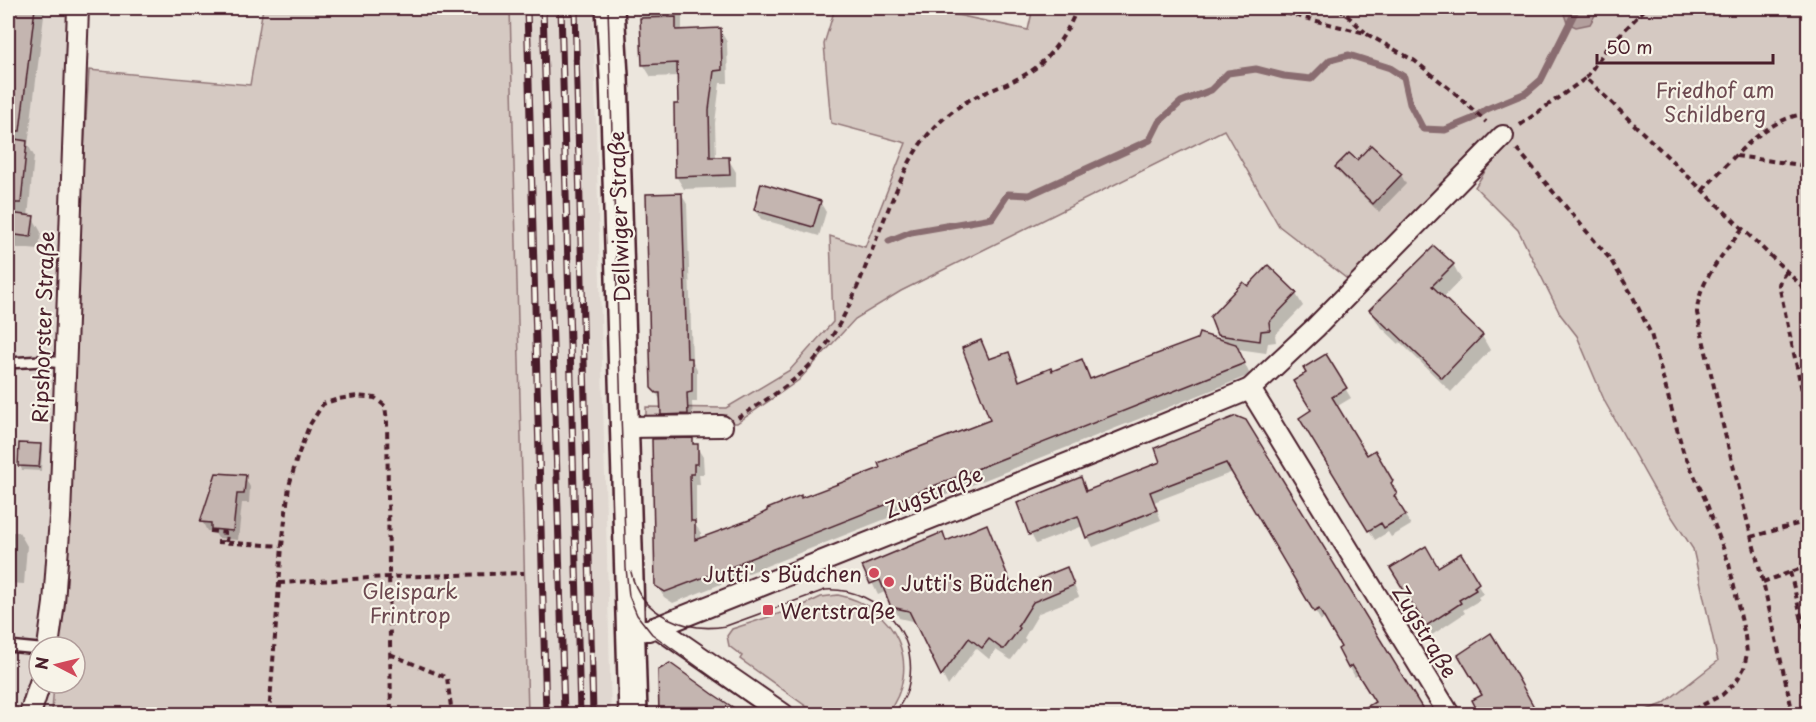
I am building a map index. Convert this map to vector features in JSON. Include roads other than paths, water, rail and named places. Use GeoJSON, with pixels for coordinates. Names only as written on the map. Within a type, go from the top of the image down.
{"type":"FeatureCollection","features":[{"type":"Feature","properties":{"kind":"main road","name":"Dellwiger Straße"},"geometry":{"type":"LineString","coordinates":[[610,8],[633,714]]}},
{"type":"Feature","properties":{"kind":"street","name":"Ripshorster Straße"},"geometry":{"type":"LineString","coordinates":[[50,635],[60,518],[78,8]]}},
{"type":"Feature","properties":{"kind":"street","name":"Zugstraße"},"geometry":{"type":"LineString","coordinates":[[631,630],[648,630],[657,627],[1250,389],[1315,328],[1503,136]]}},
{"type":"Feature","properties":{"kind":"street","name":"Zugstraße"},"geometry":{"type":"LineString","coordinates":[[1250,389],[1449,714]]}},
{"type":"Feature","properties":{"kind":"street"},"geometry":{"type":"LineString","coordinates":[[624,428],[722,426]]}},
{"type":"Feature","properties":{"kind":"street"},"geometry":{"type":"LineString","coordinates":[[657,627],[783,714]]}},
{"type":"Feature","properties":{"kind":"street"},"geometry":{"type":"LineString","coordinates":[[30,714],[36,695]]}},
{"type":"Feature","properties":{"kind":"lane"},"geometry":{"type":"LineString","coordinates":[[8,363],[42,361],[64,363]]}},
{"type":"Feature","properties":{"kind":"lane"},"geometry":{"type":"LineString","coordinates":[[8,646],[27,648]]}},
{"type":"Feature","properties":{"kind":"waterway"},"geometry":{"type":"LineString","coordinates":[[889,241],[911,232],[992,218],[1008,194],[1029,195],[1150,140],[1159,122],[1181,102],[1211,90],[1228,73],[1256,69],[1284,76],[1311,79],[1330,60],[1349,55],[1390,68],[1404,77],[1410,104],[1423,129],[1445,130],[1526,93],[1541,80],[1577,8]]}},
{"type":"Feature","properties":{"kind":"tram line"},"geometry":{"type":"LineString","coordinates":[[608,8],[626,568],[629,596],[637,615],[652,634],[763,714]]}},
{"type":"Feature","properties":{"kind":"tram line"},"geometry":{"type":"LineString","coordinates":[[631,572],[644,600],[655,610],[667,618],[696,627],[726,626],[825,590],[845,591],[864,597],[894,620],[909,654],[910,674],[906,694],[894,714]]}},
{"type":"Feature","properties":{"kind":"railway"},"geometry":{"type":"LineString","coordinates":[[527,8],[546,714]]}},
{"type":"Feature","properties":{"kind":"railway"},"geometry":{"type":"LineString","coordinates":[[543,8],[564,714]]}},
{"type":"Feature","properties":{"kind":"railway"},"geometry":{"type":"LineString","coordinates":[[561,8],[580,714]]}},
{"type":"Feature","properties":{"kind":"railway"},"geometry":{"type":"LineString","coordinates":[[575,8],[593,714]]}},
{"type":"Feature","properties":{"kind":"place","name":"Jutti' s Büdchen"},"geometry":{"type":"Point","coordinates":[874,573]}},
{"type":"Feature","properties":{"kind":"place","name":"Jutti's Büdchen"},"geometry":{"type":"Point","coordinates":[889,582]}},
{"type":"Feature","properties":{"kind":"place","name":"Wertstraße"},"geometry":{"type":"Point","coordinates":[768,610]}},
{"type":"Feature","properties":{"kind":"park label","name":"Friedhof am Schildberg"},"geometry":{"type":"Point","coordinates":[1715,101]}},
{"type":"Feature","properties":{"kind":"park label","name":"Gleispark Frintrop"},"geometry":{"type":"Point","coordinates":[410,602]}}]}
